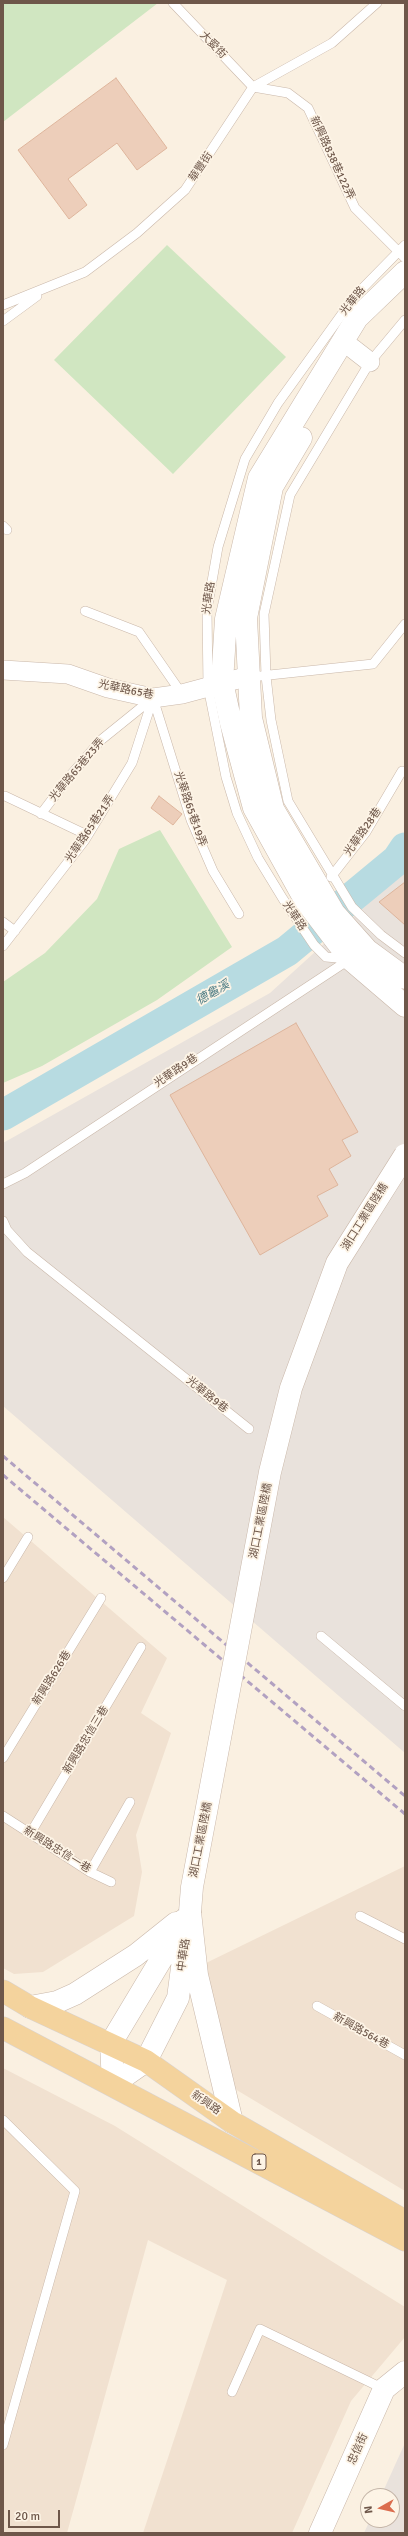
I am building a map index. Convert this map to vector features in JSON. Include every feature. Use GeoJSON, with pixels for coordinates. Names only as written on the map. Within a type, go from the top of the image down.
{"type":"FeatureCollection","features":[{"type":"Feature","properties":{"kind":"main road","name":"新興路"},"geometry":{"type":"LineString","coordinates":[[3,1992],[30,2007],[111,2043],[146,2061],[232,2122],[405,2221]]}},
{"type":"Feature","properties":{"kind":"main road","name":"1"},"geometry":{"type":"LineString","coordinates":[[3,2028],[113,2084],[405,2240]]}},
{"type":"Feature","properties":{"kind":"street","name":"光華路"},"geometry":{"type":"LineString","coordinates":[[319,893],[254,808],[231,723],[215,684],[226,619],[259,478],[357,318],[405,272]]}},
{"type":"Feature","properties":{"kind":"street","name":"光華路"},"geometry":{"type":"LineString","coordinates":[[402,1005],[350,959],[319,893],[273,809],[251,718],[257,676],[246,618],[272,487],[365,326],[405,292]]}},
{"type":"Feature","properties":{"kind":"street"},"geometry":{"type":"LineString","coordinates":[[352,348],[370,362]]}},
{"type":"Feature","properties":{"kind":"street","name":"光華路65巷"},"geometry":{"type":"LineString","coordinates":[[3,670],[68,674],[108,688],[153,698],[182,694],[215,684],[257,676]]}},
{"type":"Feature","properties":{"kind":"street","name":"光華路"},"geometry":{"type":"LineString","coordinates":[[334,926],[405,978]]}},
{"type":"Feature","properties":{"kind":"street","name":"湖口工業區陸橋"},"geometry":{"type":"LineString","coordinates":[[190,1912],[192,1887],[270,1472],[291,1388],[337,1263],[405,1155]]}},
{"type":"Feature","properties":{"kind":"street"},"geometry":{"type":"LineString","coordinates":[[30,2007],[57,2002],[75,1994],[136,1955],[190,1912]]}},
{"type":"Feature","properties":{"kind":"street"},"geometry":{"type":"LineString","coordinates":[[190,1912],[197,1975],[232,2122]]}},
{"type":"Feature","properties":{"kind":"street","name":"中華路"},"geometry":{"type":"LineString","coordinates":[[111,2043],[190,1912]]}},
{"type":"Feature","properties":{"kind":"street","name":"中華路"},"geometry":{"type":"LineString","coordinates":[[113,2084],[146,2061],[178,1998],[190,1912]]}},
{"type":"Feature","properties":{"kind":"street"},"geometry":{"type":"LineString","coordinates":[[111,2043],[113,2084]]}},
{"type":"Feature","properties":{"kind":"street","name":"忠信街"},"geometry":{"type":"LineString","coordinates":[[320,2533],[384,2389],[405,2372]]}},
{"type":"Feature","properties":{"kind":"lane","name":"大愛街"},"geometry":{"type":"LineString","coordinates":[[173,3],[253,87]]}},
{"type":"Feature","properties":{"kind":"lane","name":"華豐街"},"geometry":{"type":"LineString","coordinates":[[3,305],[45,290],[85,272],[137,233],[185,190],[253,87],[332,43],[378,3]]}},
{"type":"Feature","properties":{"kind":"lane","name":"新興路838巷122弄"},"geometry":{"type":"LineString","coordinates":[[253,87],[288,93],[308,108],[322,142],[355,208],[403,251]]}},
{"type":"Feature","properties":{"kind":"lane","name":"光華路"},"geometry":{"type":"LineString","coordinates":[[215,684],[207,610],[218,547],[245,459],[278,403],[355,296],[403,251]]}},
{"type":"Feature","properties":{"kind":"lane"},"geometry":{"type":"LineString","coordinates":[[3,321],[45,290]]}},
{"type":"Feature","properties":{"kind":"lane","name":"光華路"},"geometry":{"type":"LineString","coordinates":[[257,676],[264,614],[290,495],[370,362],[405,320]]}},
{"type":"Feature","properties":{"kind":"lane"},"geometry":{"type":"LineString","coordinates":[[85,611],[139,632],[182,694]]}},
{"type":"Feature","properties":{"kind":"lane"},"geometry":{"type":"LineString","coordinates":[[257,676],[373,664],[405,624]]}},
{"type":"Feature","properties":{"kind":"lane","name":"光華路65巷23弄"},"geometry":{"type":"LineString","coordinates":[[41,814],[69,777],[101,740],[153,698]]}},
{"type":"Feature","properties":{"kind":"lane","name":"光華路65巷21弄"},"geometry":{"type":"LineString","coordinates":[[3,946],[87,835],[132,763],[153,698]]}},
{"type":"Feature","properties":{"kind":"lane","name":"光華路65巷19弄"},"geometry":{"type":"LineString","coordinates":[[153,698],[191,820],[213,871],[239,914]]}},
{"type":"Feature","properties":{"kind":"lane","name":"光華路28巷"},"geometry":{"type":"LineString","coordinates":[[319,893],[366,832],[402,771]]}},
{"type":"Feature","properties":{"kind":"lane"},"geometry":{"type":"LineString","coordinates":[[5,796],[87,835]]}},
{"type":"Feature","properties":{"kind":"lane","name":"光華路"},"geometry":{"type":"LineString","coordinates":[[319,893],[334,926],[381,935],[405,953]]}},
{"type":"Feature","properties":{"kind":"lane"},"geometry":{"type":"LineString","coordinates":[[3,922],[15,931]]}},
{"type":"Feature","properties":{"kind":"lane","name":"光華路9巷"},"geometry":{"type":"LineString","coordinates":[[3,1184],[25,1173],[181,1068],[350,959]]}},
{"type":"Feature","properties":{"kind":"lane","name":"光華路9巷"},"geometry":{"type":"LineString","coordinates":[[3,1221],[7,1230],[27,1252],[249,1429]]}},
{"type":"Feature","properties":{"kind":"lane"},"geometry":{"type":"LineString","coordinates":[[3,1578],[28,1537]]}},
{"type":"Feature","properties":{"kind":"lane","name":"新興路626巷"},"geometry":{"type":"LineString","coordinates":[[3,1758],[101,1598]]}},
{"type":"Feature","properties":{"kind":"lane"},"geometry":{"type":"LineString","coordinates":[[321,1636],[405,1706]]}},
{"type":"Feature","properties":{"kind":"lane","name":"新興路忠信三巷"},"geometry":{"type":"LineString","coordinates":[[30,1834],[141,1647]]}},
{"type":"Feature","properties":{"kind":"lane"},"geometry":{"type":"LineString","coordinates":[[90,1872],[130,1802]]}},
{"type":"Feature","properties":{"kind":"lane","name":"新興路忠信一巷"},"geometry":{"type":"LineString","coordinates":[[3,1816],[90,1872],[111,1882]]}},
{"type":"Feature","properties":{"kind":"lane"},"geometry":{"type":"LineString","coordinates":[[360,1916],[405,1939]]}},
{"type":"Feature","properties":{"kind":"lane","name":"新興路564巷"},"geometry":{"type":"LineString","coordinates":[[317,2006],[405,2055]]}},
{"type":"Feature","properties":{"kind":"lane"},"geometry":{"type":"LineString","coordinates":[[3,2120],[75,2191],[3,2444]]}},
{"type":"Feature","properties":{"kind":"lane"},"geometry":{"type":"LineString","coordinates":[[232,2392],[260,2329],[384,2389]]}},
{"type":"Feature","properties":{"kind":"shaded area"},"geometry":{"type":"Polygon","coordinates":[[[405,870],[405,1753],[3,1406],[3,1143],[270,993],[405,870]]]}},
{"type":"Feature","properties":{"kind":"shaded area"},"geometry":{"type":"Polygon","coordinates":[[[3,1517],[167,1658],[141,1713],[171,1733],[136,1835],[142,1872],[134,1916],[43,1972],[14,1974],[3,1968],[3,1517]]]}},
{"type":"Feature","properties":{"kind":"shaded area"},"geometry":{"type":"Polygon","coordinates":[[[405,1866],[405,2191],[230,2086],[206,1963],[405,1866]]]}},
{"type":"Feature","properties":{"kind":"shaded area"},"geometry":{"type":"Polygon","coordinates":[[[3,2068],[115,2126],[405,2307],[405,2337],[351,2401],[292,2533],[143,2533],[227,2280],[148,2240],[67,2533],[3,2533],[3,2068]]]}},
{"type":"Feature","properties":{"kind":"shaded area"},"geometry":{"type":"Polygon","coordinates":[[[405,2443],[405,2533],[364,2533],[366,2528],[400,2528],[400,2488],[385,2488],[405,2443]]]}},
{"type":"Feature","properties":{"kind":"green space"},"geometry":{"type":"Polygon","coordinates":[[[3,3],[158,3],[3,122],[3,3]]]}},
{"type":"Feature","properties":{"kind":"green space"},"geometry":{"type":"Polygon","coordinates":[[[167,245],[286,357],[173,474],[54,360],[167,245]]]}},
{"type":"Feature","properties":{"kind":"green space"},"geometry":{"type":"Polygon","coordinates":[[[160,830],[232,947],[157,1000],[42,1066],[3,1083],[3,982],[45,953],[97,899],[119,849],[160,830]]]}},
{"type":"Feature","properties":{"kind":"building"},"geometry":{"type":"Polygon","coordinates":[[[116,78],[167,148],[137,170],[117,143],[68,179],[87,205],[69,219],[18,150],[116,78]]]}},
{"type":"Feature","properties":{"kind":"building"},"geometry":{"type":"Polygon","coordinates":[[[159,796],[182,814],[173,825],[151,808],[159,796]]]}},
{"type":"Feature","properties":{"kind":"building"},"geometry":{"type":"Polygon","coordinates":[[[405,882],[405,925],[379,902],[405,882]]]}},
{"type":"Feature","properties":{"kind":"building"},"geometry":{"type":"Polygon","coordinates":[[[296,1023],[358,1132],[342,1140],[351,1156],[329,1169],[338,1185],[317,1196],[328,1216],[260,1255],[170,1095],[296,1023]]]}},
{"type":"Feature","properties":{"kind":"waterway","name":"德龜溪"},"geometry":{"type":"LineString","coordinates":[[3,1115],[287,951],[397,860],[405,848]]}},
{"type":"Feature","properties":{"kind":"railway"},"geometry":{"type":"LineString","coordinates":[[3,1456],[405,1796]]}},
{"type":"Feature","properties":{"kind":"railway"},"geometry":{"type":"LineString","coordinates":[[3,1475],[405,1814]]}}]}
